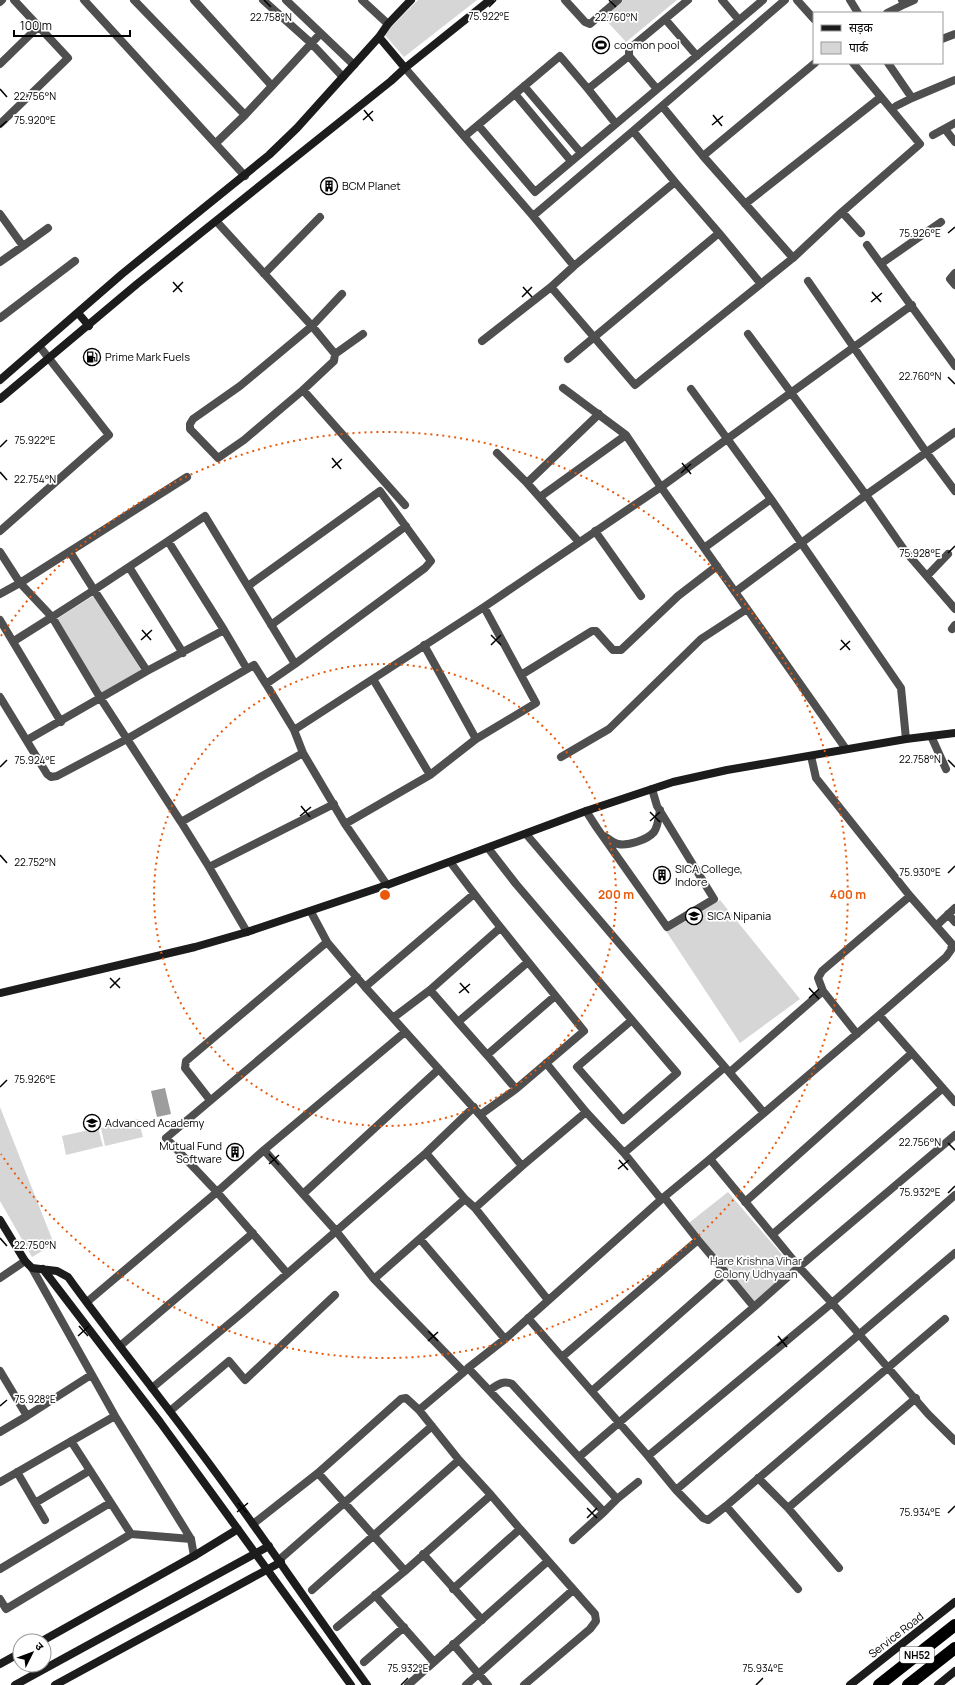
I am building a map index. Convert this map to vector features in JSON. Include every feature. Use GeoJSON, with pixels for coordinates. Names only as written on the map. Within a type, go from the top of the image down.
{"type":"FeatureCollection","features":[{"type":"Feature","properties":{"kind":"highway","name":"NH52"},"geometry":{"type":"LineString","coordinates":[[879,1685],[955,1625]]}},
{"type":"Feature","properties":{"kind":"highway","name":"NH52"},"geometry":{"type":"LineString","coordinates":[[908,1685],[955,1648]]}},
{"type":"Feature","properties":{"kind":"street"},"geometry":{"type":"LineString","coordinates":[[0,124],[68,58],[14,0]]}},
{"type":"Feature","properties":{"kind":"street"},"geometry":{"type":"LineString","coordinates":[[84,0],[245,176]]}},
{"type":"Feature","properties":{"kind":"street"},"geometry":{"type":"LineString","coordinates":[[134,0],[245,115]]}},
{"type":"Feature","properties":{"kind":"street"},"geometry":{"type":"LineString","coordinates":[[194,0],[272,86]]}},
{"type":"Feature","properties":{"kind":"street"},"geometry":{"type":"LineString","coordinates":[[263,0],[311,43],[343,77]]}},
{"type":"Feature","properties":{"kind":"street"},"geometry":{"type":"LineString","coordinates":[[286,0],[354,65]]}},
{"type":"Feature","properties":{"kind":"street"},"geometry":{"type":"LineString","coordinates":[[362,0],[388,24]]}},
{"type":"Feature","properties":{"kind":"street"},"geometry":{"type":"LineString","coordinates":[[0,380],[40,347],[122,274],[245,176],[298,128],[379,37],[388,24],[411,0]]}},
{"type":"Feature","properties":{"kind":"street"},"geometry":{"type":"LineString","coordinates":[[0,399],[138,284],[392,81],[405,68],[490,0]]}},
{"type":"Feature","properties":{"kind":"street"},"geometry":{"type":"LineString","coordinates":[[565,0],[584,22],[590,24],[618,0]]}},
{"type":"Feature","properties":{"kind":"street"},"geometry":{"type":"LineString","coordinates":[[657,90],[629,56],[629,49],[688,0]]}},
{"type":"Feature","properties":{"kind":"street"},"geometry":{"type":"LineString","coordinates":[[722,0],[739,20]]}},
{"type":"Feature","properties":{"kind":"street"},"geometry":{"type":"LineString","coordinates":[[478,125],[535,192],[763,0]]}},
{"type":"Feature","properties":{"kind":"street"},"geometry":{"type":"LineString","coordinates":[[533,216],[785,0]]}},
{"type":"Feature","properties":{"kind":"street"},"geometry":{"type":"LineString","coordinates":[[797,0],[813,17]]}},
{"type":"Feature","properties":{"kind":"street"},"geometry":{"type":"LineString","coordinates":[[850,0],[857,12]]}},
{"type":"Feature","properties":{"kind":"street"},"geometry":{"type":"LineString","coordinates":[[889,12],[904,2],[914,0]]}},
{"type":"Feature","properties":{"kind":"street"},"geometry":{"type":"LineString","coordinates":[[665,19],[697,56]]}},
{"type":"Feature","properties":{"kind":"street"},"geometry":{"type":"LineString","coordinates":[[0,64],[39,26]]}},
{"type":"Feature","properties":{"kind":"street"},"geometry":{"type":"LineString","coordinates":[[216,143],[245,115],[320,34]]}},
{"type":"Feature","properties":{"kind":"street"},"geometry":{"type":"LineString","coordinates":[[943,39],[955,34]]}},
{"type":"Feature","properties":{"kind":"street"},"geometry":{"type":"LineString","coordinates":[[379,37],[465,136],[574,266]]}},
{"type":"Feature","properties":{"kind":"street"},"geometry":{"type":"LineString","coordinates":[[465,136],[560,56],[616,124]]}},
{"type":"Feature","properties":{"kind":"street"},"geometry":{"type":"LineString","coordinates":[[588,89],[629,56]]}},
{"type":"Feature","properties":{"kind":"street"},"geometry":{"type":"LineString","coordinates":[[703,156],[814,64]]}},
{"type":"Feature","properties":{"kind":"street"},"geometry":{"type":"LineString","coordinates":[[552,287],[635,385],[793,258],[842,212],[920,144],[854,64]]}},
{"type":"Feature","properties":{"kind":"street"},"geometry":{"type":"LineString","coordinates":[[889,64],[912,98]]}},
{"type":"Feature","properties":{"kind":"street"},"geometry":{"type":"LineString","coordinates":[[896,106],[955,80]]}},
{"type":"Feature","properties":{"kind":"street"},"geometry":{"type":"LineString","coordinates":[[524,86],[581,153]]}},
{"type":"Feature","properties":{"kind":"street"},"geometry":{"type":"LineString","coordinates":[[515,94],[571,161]]}},
{"type":"Feature","properties":{"kind":"street"},"geometry":{"type":"LineString","coordinates":[[745,204],[881,97]]}},
{"type":"Feature","properties":{"kind":"street"},"geometry":{"type":"LineString","coordinates":[[662,106],[703,156],[793,258]]}},
{"type":"Feature","properties":{"kind":"street"},"geometry":{"type":"LineString","coordinates":[[933,134],[955,124]]}},
{"type":"Feature","properties":{"kind":"street"},"geometry":{"type":"LineString","coordinates":[[945,128],[955,142]]}},
{"type":"Feature","properties":{"kind":"street"},"geometry":{"type":"LineString","coordinates":[[633,131],[761,284]]}},
{"type":"Feature","properties":{"kind":"street"},"geometry":{"type":"LineString","coordinates":[[482,341],[552,287],[574,266],[675,182]]}},
{"type":"Feature","properties":{"kind":"street"},"geometry":{"type":"LineString","coordinates":[[842,212],[861,233]]}},
{"type":"Feature","properties":{"kind":"street"},"geometry":{"type":"LineString","coordinates":[[0,214],[23,246]]}},
{"type":"Feature","properties":{"kind":"street"},"geometry":{"type":"LineString","coordinates":[[264,274],[320,217]]}},
{"type":"Feature","properties":{"kind":"street"},"geometry":{"type":"LineString","coordinates":[[217,222],[312,326],[335,354]]}},
{"type":"Feature","properties":{"kind":"street"},"geometry":{"type":"LineString","coordinates":[[882,263],[941,222]]}},
{"type":"Feature","properties":{"kind":"street"},"geometry":{"type":"LineString","coordinates":[[0,262],[48,228]]}},
{"type":"Feature","properties":{"kind":"street"},"geometry":{"type":"LineString","coordinates":[[568,359],[718,233]]}},
{"type":"Feature","properties":{"kind":"street"},"geometry":{"type":"LineString","coordinates":[[867,245],[882,263],[955,366]]}},
{"type":"Feature","properties":{"kind":"street"},"geometry":{"type":"LineString","coordinates":[[0,318],[75,261]]}},
{"type":"Feature","properties":{"kind":"street"},"geometry":{"type":"LineString","coordinates":[[955,273],[950,279],[955,285]]}},
{"type":"Feature","properties":{"kind":"street"},"geometry":{"type":"LineString","coordinates":[[808,281],[926,452],[955,491]]}},
{"type":"Feature","properties":{"kind":"street"},"geometry":{"type":"LineString","coordinates":[[342,294],[312,326],[240,386],[193,419],[190,424],[190,429],[218,458],[244,440],[303,390],[334,361],[335,354],[363,334]]}},
{"type":"Feature","properties":{"kind":"street"},"geometry":{"type":"LineString","coordinates":[[294,730],[484,607],[661,487],[912,305]]}},
{"type":"Feature","properties":{"kind":"street"},"geometry":{"type":"LineString","coordinates":[[78,313],[89,326]]}},
{"type":"Feature","properties":{"kind":"street"},"geometry":{"type":"LineString","coordinates":[[748,334],[866,495],[905,551],[955,609]]}},
{"type":"Feature","properties":{"kind":"street"},"geometry":{"type":"LineString","coordinates":[[0,531],[107,439],[109,435],[40,347]]}},
{"type":"Feature","properties":{"kind":"street"},"geometry":{"type":"LineString","coordinates":[[563,388],[626,434],[661,487],[846,749]]}},
{"type":"Feature","properties":{"kind":"street"},"geometry":{"type":"LineString","coordinates":[[691,389],[772,499],[901,688],[906,739]]}},
{"type":"Feature","properties":{"kind":"street"},"geometry":{"type":"LineString","coordinates":[[303,390],[405,505]]}},
{"type":"Feature","properties":{"kind":"street"},"geometry":{"type":"LineString","coordinates":[[527,483],[598,414]]}},
{"type":"Feature","properties":{"kind":"street"},"geometry":{"type":"LineString","coordinates":[[735,592],[866,495],[955,432]]}},
{"type":"Feature","properties":{"kind":"street"},"geometry":{"type":"LineString","coordinates":[[540,498],[626,434]]}},
{"type":"Feature","properties":{"kind":"street"},"geometry":{"type":"LineString","coordinates":[[497,453],[527,483],[579,542]]}},
{"type":"Feature","properties":{"kind":"street"},"geometry":{"type":"LineString","coordinates":[[0,594],[70,552],[187,477]]}},
{"type":"Feature","properties":{"kind":"street"},"geometry":{"type":"LineString","coordinates":[[248,586],[380,491],[431,561],[425,568],[266,684]]}},
{"type":"Feature","properties":{"kind":"street"},"geometry":{"type":"LineString","coordinates":[[704,548],[772,499]]}},
{"type":"Feature","properties":{"kind":"street"},"geometry":{"type":"LineString","coordinates":[[14,641],[205,516],[295,664]]}},
{"type":"Feature","properties":{"kind":"street"},"geometry":{"type":"LineString","coordinates":[[271,624],[406,526]]}},
{"type":"Feature","properties":{"kind":"street"},"geometry":{"type":"LineString","coordinates":[[595,531],[642,596]]}},
{"type":"Feature","properties":{"kind":"street"},"geometry":{"type":"LineString","coordinates":[[168,540],[247,669]]}},
{"type":"Feature","properties":{"kind":"street"},"geometry":{"type":"LineString","coordinates":[[0,552],[20,583],[52,617],[101,699],[209,867],[247,932]]}},
{"type":"Feature","properties":{"kind":"street"},"geometry":{"type":"LineString","coordinates":[[70,552],[147,671]]}},
{"type":"Feature","properties":{"kind":"street"},"geometry":{"type":"LineString","coordinates":[[926,576],[948,554]]}},
{"type":"Feature","properties":{"kind":"street"},"geometry":{"type":"LineString","coordinates":[[521,675],[592,631],[596,631],[600,634],[613,650],[621,650],[678,596],[717,566]]}},
{"type":"Feature","properties":{"kind":"street"},"geometry":{"type":"LineString","coordinates":[[129,567],[182,653]]}},
{"type":"Feature","properties":{"kind":"street"},"geometry":{"type":"LineString","coordinates":[[345,824],[430,775],[476,739],[536,703],[484,607]]}},
{"type":"Feature","properties":{"kind":"street"},"geometry":{"type":"LineString","coordinates":[[560,757],[609,729],[700,639],[747,609]]}},
{"type":"Feature","properties":{"kind":"street"},"geometry":{"type":"LineString","coordinates":[[0,620],[14,641],[61,722]]}},
{"type":"Feature","properties":{"kind":"street"},"geometry":{"type":"LineString","coordinates":[[28,740],[147,671],[224,630]]}},
{"type":"Feature","properties":{"kind":"street"},"geometry":{"type":"LineString","coordinates":[[424,645],[476,739]]}},
{"type":"Feature","properties":{"kind":"street"},"geometry":{"type":"LineString","coordinates":[[0,697],[28,740],[47,774],[51,777],[57,776],[127,739],[254,665],[294,730],[303,753],[345,824],[387,885]]}},
{"type":"Feature","properties":{"kind":"street"},"geometry":{"type":"LineString","coordinates":[[373,679],[430,775]]}},
{"type":"Feature","properties":{"kind":"street"},"geometry":{"type":"LineString","coordinates":[[0,993],[188,949],[311,912],[451,862],[586,811],[674,782],[727,770],[846,749],[955,733]]}},
{"type":"Feature","properties":{"kind":"street"},"geometry":{"type":"LineString","coordinates":[[931,736],[946,769]]}},
{"type":"Feature","properties":{"kind":"street"},"geometry":{"type":"LineString","coordinates":[[181,822],[303,753]]}},
{"type":"Feature","properties":{"kind":"street"},"geometry":{"type":"LineString","coordinates":[[419,1410],[505,1339],[662,1198],[879,1016],[946,957],[951,950],[952,944],[937,925],[910,896],[816,778],[811,756]]}},
{"type":"Feature","properties":{"kind":"street"},"geometry":{"type":"LineString","coordinates":[[586,811],[667,927],[714,899],[660,810],[652,789]]}},
{"type":"Feature","properties":{"kind":"street"},"geometry":{"type":"LineString","coordinates":[[209,867],[334,804]]}},
{"type":"Feature","properties":{"kind":"street"},"geometry":{"type":"LineString","coordinates":[[601,834],[618,844],[630,844],[653,832],[658,822],[660,810]]}},
{"type":"Feature","properties":{"kind":"street"},"geometry":{"type":"LineString","coordinates":[[526,834],[764,1113]]}},
{"type":"Feature","properties":{"kind":"street"},"geometry":{"type":"LineString","coordinates":[[488,848],[516,884],[678,1073],[623,1120],[577,1067],[632,1020]]}},
{"type":"Feature","properties":{"kind":"street"},"geometry":{"type":"LineString","coordinates":[[451,862],[500,928],[584,1031],[516,1089],[480,1114]]}},
{"type":"Feature","properties":{"kind":"street"},"geometry":{"type":"LineString","coordinates":[[365,987],[474,894]]}},
{"type":"Feature","properties":{"kind":"street"},"geometry":{"type":"LineString","coordinates":[[857,1034],[823,991],[818,981],[819,974],[910,896]]}},
{"type":"Feature","properties":{"kind":"street"},"geometry":{"type":"LineString","coordinates":[[937,925],[955,908]]}},
{"type":"Feature","properties":{"kind":"street"},"geometry":{"type":"LineString","coordinates":[[311,912],[327,942],[405,1032],[474,1107],[522,1166]]}},
{"type":"Feature","properties":{"kind":"street"},"geometry":{"type":"LineString","coordinates":[[948,914],[955,922]]}},
{"type":"Feature","properties":{"kind":"street"},"geometry":{"type":"LineString","coordinates":[[393,1018],[430,990],[500,928]]}},
{"type":"Feature","properties":{"kind":"street"},"geometry":{"type":"LineString","coordinates":[[210,1100],[184,1068],[186,1061],[327,942]]}},
{"type":"Feature","properties":{"kind":"street"},"geometry":{"type":"LineString","coordinates":[[458,1022],[528,962]]}},
{"type":"Feature","properties":{"kind":"street"},"geometry":{"type":"LineString","coordinates":[[287,1273],[217,1192],[166,1138],[357,977]]}},
{"type":"Feature","properties":{"kind":"street"},"geometry":{"type":"LineString","coordinates":[[430,990],[516,1089]]}},
{"type":"Feature","properties":{"kind":"street"},"geometry":{"type":"LineString","coordinates":[[624,1153],[823,991]]}},
{"type":"Feature","properties":{"kind":"street"},"geometry":{"type":"LineString","coordinates":[[487,1055],[555,996]]}},
{"type":"Feature","properties":{"kind":"street"},"geometry":{"type":"LineString","coordinates":[[879,1016],[955,1102]]}},
{"type":"Feature","properties":{"kind":"street"},"geometry":{"type":"LineString","coordinates":[[86,1302],[405,1032]]}},
{"type":"Feature","properties":{"kind":"street"},"geometry":{"type":"LineString","coordinates":[[744,1202],[912,1053]]}},
{"type":"Feature","properties":{"kind":"street"},"geometry":{"type":"LineString","coordinates":[[546,1063],[586,1112],[624,1153],[754,1307]]}},
{"type":"Feature","properties":{"kind":"street"},"geometry":{"type":"LineString","coordinates":[[303,1194],[439,1070]]}},
{"type":"Feature","properties":{"kind":"street"},"geometry":{"type":"LineString","coordinates":[[773,1234],[943,1088]]}},
{"type":"Feature","properties":{"kind":"street"},"geometry":{"type":"LineString","coordinates":[[152,1388],[242,1314],[287,1273],[426,1153],[474,1107]]}},
{"type":"Feature","properties":{"kind":"street"},"geometry":{"type":"LineString","coordinates":[[475,1208],[586,1112]]}},
{"type":"Feature","properties":{"kind":"street"},"geometry":{"type":"LineString","coordinates":[[579,1457],[754,1307],[799,1266],[955,1135]]}},
{"type":"Feature","properties":{"kind":"street"},"geometry":{"type":"LineString","coordinates":[[264,1150],[336,1231],[374,1279],[466,1370],[490,1390],[604,1512]]}},
{"type":"Feature","properties":{"kind":"street"},"geometry":{"type":"LineString","coordinates":[[426,1153],[465,1199],[475,1208],[548,1300]]}},
{"type":"Feature","properties":{"kind":"street"},"geometry":{"type":"LineString","coordinates":[[710,1159],[744,1202],[799,1266],[889,1367],[928,1414],[955,1441]]}},
{"type":"Feature","properties":{"kind":"street"},"geometry":{"type":"LineString","coordinates":[[648,1456],[832,1303],[955,1196]]}},
{"type":"Feature","properties":{"kind":"street"},"geometry":{"type":"LineString","coordinates":[[374,1279],[465,1199]]}},
{"type":"Feature","properties":{"kind":"street"},"geometry":{"type":"LineString","coordinates":[[0,1220],[25,1261],[32,1268],[115,1416],[191,1539],[194,1556]]}},
{"type":"Feature","properties":{"kind":"street"},"geometry":{"type":"LineString","coordinates":[[120,1346],[253,1233]]}},
{"type":"Feature","properties":{"kind":"street"},"geometry":{"type":"LineString","coordinates":[[420,1239],[505,1339]]}},
{"type":"Feature","properties":{"kind":"street"},"geometry":{"type":"LineString","coordinates":[[562,1357],[698,1240]]}},
{"type":"Feature","properties":{"kind":"street"},"geometry":{"type":"LineString","coordinates":[[676,1490],[955,1253]]}},
{"type":"Feature","properties":{"kind":"street"},"geometry":{"type":"LineString","coordinates":[[0,1278],[25,1261]]}},
{"type":"Feature","properties":{"kind":"street"},"geometry":{"type":"LineString","coordinates":[[32,1268],[57,1271],[68,1277],[170,1411],[253,1524],[330,1635],[367,1685]]}},
{"type":"Feature","properties":{"kind":"street"},"geometry":{"type":"LineString","coordinates":[[43,1269],[160,1422],[351,1685]]}},
{"type":"Feature","properties":{"kind":"street"},"geometry":{"type":"LineString","coordinates":[[592,1391],[726,1273]]}},
{"type":"Feature","properties":{"kind":"street"},"geometry":{"type":"LineString","coordinates":[[170,1411],[229,1361],[245,1380],[335,1294]]}},
{"type":"Feature","properties":{"kind":"street"},"geometry":{"type":"LineString","coordinates":[[528,1318],[620,1423],[676,1490],[702,1518],[708,1520],[946,1320]]}},
{"type":"Feature","properties":{"kind":"street"},"geometry":{"type":"LineString","coordinates":[[0,1432],[92,1375]]}},
{"type":"Feature","properties":{"kind":"street"},"geometry":{"type":"LineString","coordinates":[[1,1377],[27,1416]]}},
{"type":"Feature","properties":{"kind":"street"},"geometry":{"type":"LineString","coordinates":[[490,1390],[502,1382],[512,1384],[617,1499]]}},
{"type":"Feature","properties":{"kind":"street"},"geometry":{"type":"LineString","coordinates":[[253,1524],[318,1473],[401,1399],[406,1398],[419,1410],[460,1460],[594,1614],[596,1620],[590,1629],[524,1685]]}},
{"type":"Feature","properties":{"kind":"street"},"geometry":{"type":"LineString","coordinates":[[788,1508],[916,1398]]}},
{"type":"Feature","properties":{"kind":"street"},"geometry":{"type":"LineString","coordinates":[[0,1482],[115,1416]]}},
{"type":"Feature","properties":{"kind":"street"},"geometry":{"type":"LineString","coordinates":[[55,1685],[268,1570],[432,1426]]}},
{"type":"Feature","properties":{"kind":"street"},"geometry":{"type":"LineString","coordinates":[[71,1441],[89,1471],[132,1534]]}},
{"type":"Feature","properties":{"kind":"street"},"geometry":{"type":"LineString","coordinates":[[312,1590],[460,1460]]}},
{"type":"Feature","properties":{"kind":"street"},"geometry":{"type":"LineString","coordinates":[[35,1503],[89,1471]]}},
{"type":"Feature","properties":{"kind":"street"},"geometry":{"type":"LineString","coordinates":[[17,1472],[45,1520]]}},
{"type":"Feature","properties":{"kind":"street"},"geometry":{"type":"LineString","coordinates":[[318,1473],[405,1571]]}},
{"type":"Feature","properties":{"kind":"street"},"geometry":{"type":"LineString","coordinates":[[758,1478],[788,1508],[839,1568]]}},
{"type":"Feature","properties":{"kind":"street"},"geometry":{"type":"LineString","coordinates":[[573,1540],[617,1499],[638,1482]]}},
{"type":"Feature","properties":{"kind":"street"},"geometry":{"type":"LineString","coordinates":[[337,1627],[405,1571],[491,1495]]}},
{"type":"Feature","properties":{"kind":"street"},"geometry":{"type":"LineString","coordinates":[[0,1569],[110,1503]]}},
{"type":"Feature","properties":{"kind":"street"},"geometry":{"type":"LineString","coordinates":[[726,1506],[798,1589]]}},
{"type":"Feature","properties":{"kind":"street"},"geometry":{"type":"LineString","coordinates":[[52,1635],[194,1556],[238,1529]]}},
{"type":"Feature","properties":{"kind":"street"},"geometry":{"type":"LineString","coordinates":[[453,1588],[520,1529]]}},
{"type":"Feature","properties":{"kind":"street"},"geometry":{"type":"LineString","coordinates":[[0,1598],[6,1609],[132,1534],[191,1539]]}},
{"type":"Feature","properties":{"kind":"street"},"geometry":{"type":"LineString","coordinates":[[15,1685],[269,1546]]}},
{"type":"Feature","properties":{"kind":"street"},"geometry":{"type":"LineString","coordinates":[[423,1554],[482,1620]]}},
{"type":"Feature","properties":{"kind":"street"},"geometry":{"type":"LineString","coordinates":[[408,1685],[548,1561]]}},
{"type":"Feature","properties":{"kind":"street"},"geometry":{"type":"LineString","coordinates":[[466,1685],[573,1590]]}},
{"type":"Feature","properties":{"kind":"street"},"geometry":{"type":"LineString","coordinates":[[375,1595],[434,1662]]}},
{"type":"Feature","properties":{"kind":"street","name":"Service Road"},"geometry":{"type":"LineString","coordinates":[[850,1685],[955,1602]]}},
{"type":"Feature","properties":{"kind":"street"},"geometry":{"type":"LineString","coordinates":[[364,1662],[404,1627]]}},
{"type":"Feature","properties":{"kind":"street"},"geometry":{"type":"LineString","coordinates":[[453,1644],[488,1685]]}},
{"type":"Feature","properties":{"kind":"street"},"geometry":{"type":"LineString","coordinates":[[0,1664],[12,1657]]}},
{"type":"Feature","properties":{"kind":"street"},"geometry":{"type":"LineString","coordinates":[[938,1685],[955,1671]]}},
{"type":"Feature","properties":{"kind":"green space"},"geometry":{"type":"Polygon","coordinates":[[[418,0],[477,0],[404,57],[384,34],[418,0]]]}},
{"type":"Feature","properties":{"kind":"green space"},"geometry":{"type":"Polygon","coordinates":[[[623,0],[677,0],[626,42],[603,17],[623,0]]]}},
{"type":"Feature","properties":{"kind":"green space"},"geometry":{"type":"Polygon","coordinates":[[[93,596],[143,673],[99,699],[52,622],[93,596]]]}},
{"type":"Feature","properties":{"kind":"green space"},"geometry":{"type":"Polygon","coordinates":[[[720,900],[800,999],[740,1043],[666,931],[720,900]]]}},
{"type":"Feature","properties":{"kind":"green space"},"geometry":{"type":"Polygon","coordinates":[[[0,1107],[54,1244],[32,1257],[0,1201],[0,1107]]]}},
{"type":"Feature","properties":{"kind":"green space"},"geometry":{"type":"Polygon","coordinates":[[[138,1119],[143,1137],[105,1146],[101,1128],[138,1119]]]}},
{"type":"Feature","properties":{"kind":"green space"},"geometry":{"type":"Polygon","coordinates":[[[98,1128],[103,1146],[66,1155],[62,1136],[98,1128]]]}},
{"type":"Feature","properties":{"kind":"green space","name":"Hare Krishna Vihar Colony Udhyaan"},"geometry":{"type":"Polygon","coordinates":[[[728,1192],[796,1271],[754,1308],[685,1226],[728,1192]]]}},
{"type":"Feature","properties":{"kind":"shaded area"},"geometry":{"type":"Polygon","coordinates":[[[165,1088],[171,1114],[157,1117],[151,1091],[165,1088]]]}},
{"type":"Feature","properties":{"kind":"place","name":"coomon pool"},"geometry":{"type":"Point","coordinates":[601,45]}},
{"type":"Feature","properties":{"kind":"place","name":"BCM Planet"},"geometry":{"type":"Point","coordinates":[329,186]}},
{"type":"Feature","properties":{"kind":"place","name":"Prime Mark Fuels"},"geometry":{"type":"Point","coordinates":[92,357]}},
{"type":"Feature","properties":{"kind":"place","name":"SICA College, Indore"},"geometry":{"type":"Point","coordinates":[662,875]}},
{"type":"Feature","properties":{"kind":"place","name":"SICA Nipania"},"geometry":{"type":"Point","coordinates":[694,916]}},
{"type":"Feature","properties":{"kind":"place","name":"Advanced Academy"},"geometry":{"type":"Point","coordinates":[92,1123]}},
{"type":"Feature","properties":{"kind":"place","name":"Mutual Fund Software"},"geometry":{"type":"Point","coordinates":[235,1152]}}]}
